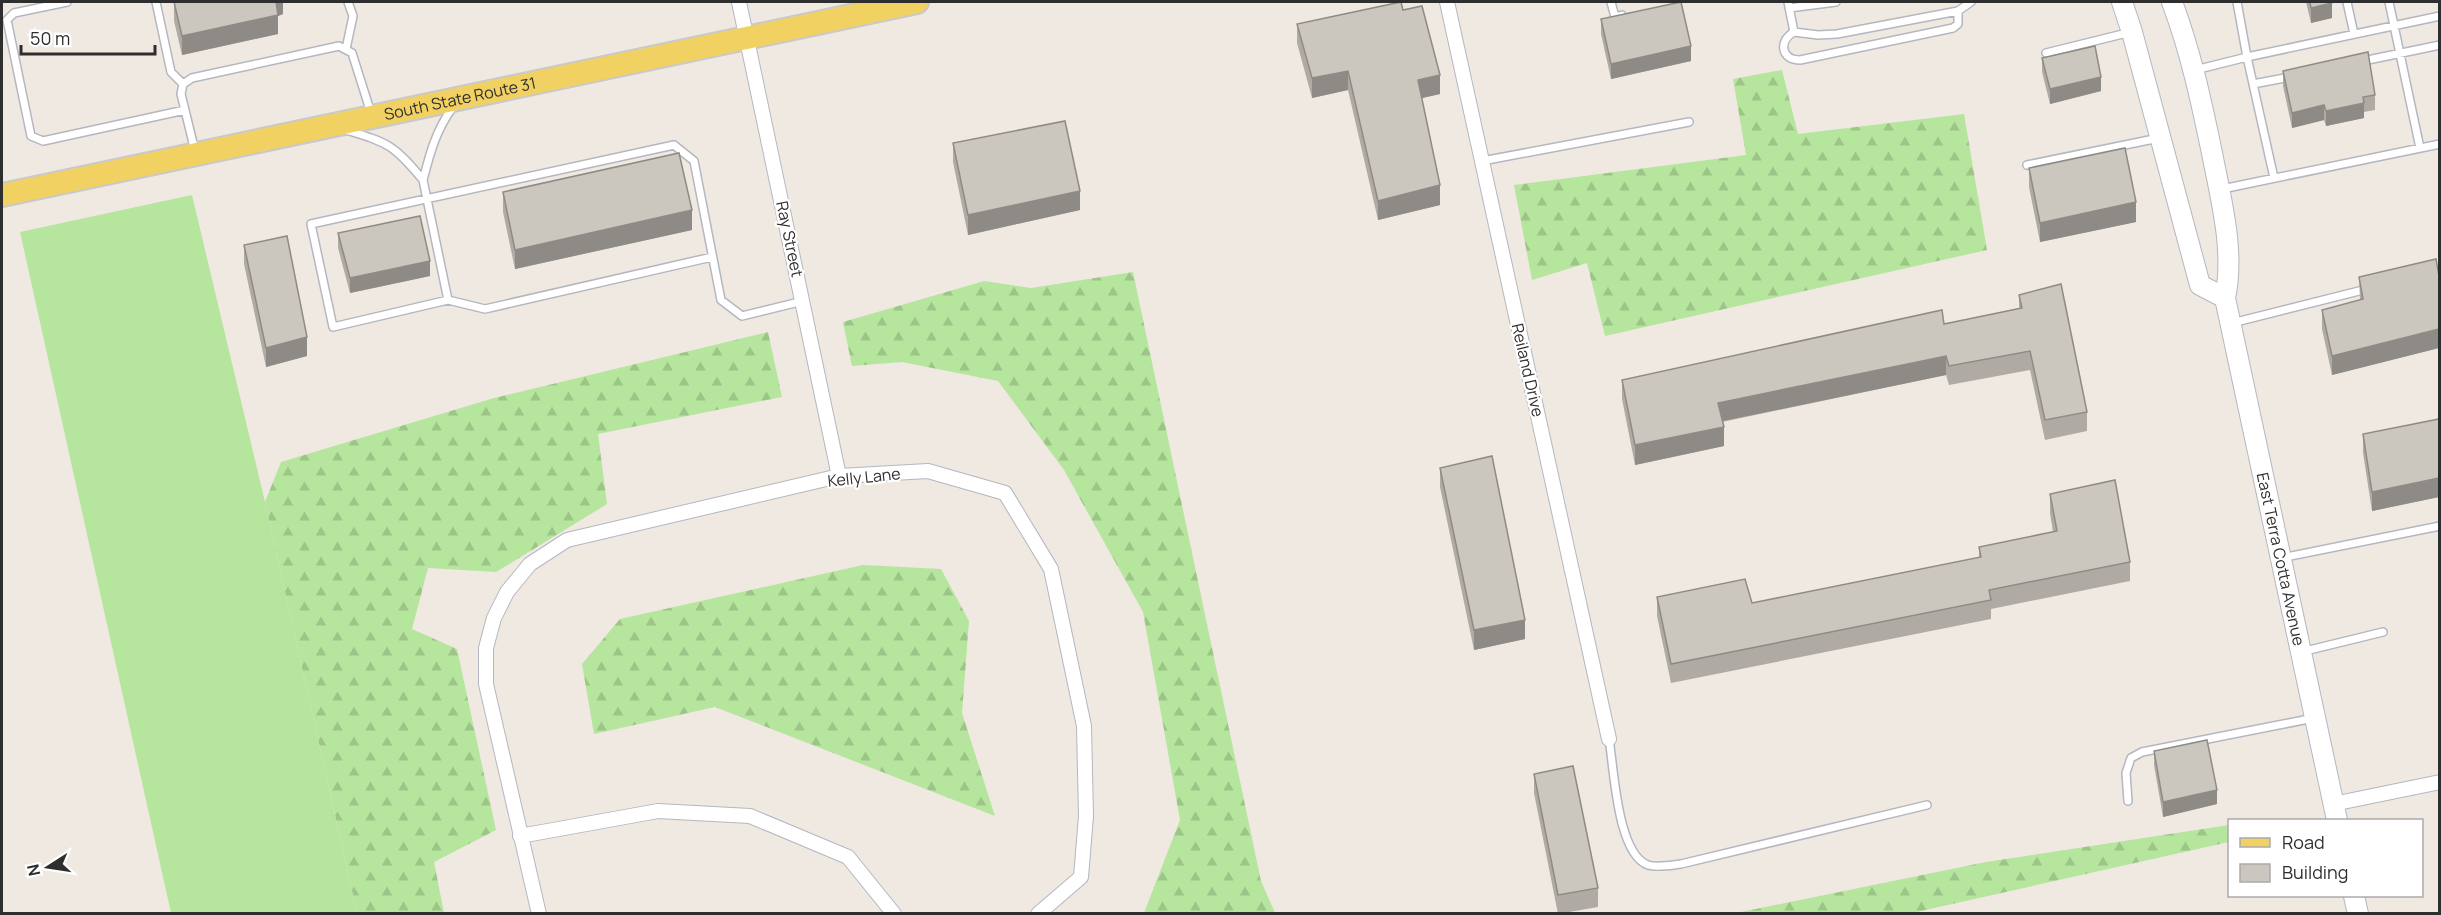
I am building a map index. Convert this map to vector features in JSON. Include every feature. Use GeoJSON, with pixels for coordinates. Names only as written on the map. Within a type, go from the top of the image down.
{"type":"FeatureCollection","features":[{"type":"Feature","properties":{"kind":"main road","name":"South State Route 31"},"geometry":{"type":"LineString","coordinates":[[2,195],[329,124],[917,2]]}},
{"type":"Feature","properties":{"kind":"main road"},"geometry":{"type":"LineString","coordinates":[[2122,2],[2200,285],[2225,298]]}},
{"type":"Feature","properties":{"kind":"main road","name":"East Terra Cotta Avenue"},"geometry":{"type":"LineString","coordinates":[[2172,2],[2195,70],[2220,190],[2230,273],[2225,298],[2279,559],[2335,812]]}},
{"type":"Feature","properties":{"kind":"main road"},"geometry":{"type":"LineString","coordinates":[[2354,897],[2358,914]]}},
{"type":"Feature","properties":{"kind":"street","name":"Ray Street"},"geometry":{"type":"LineString","coordinates":[[739,2],[839,476]]}},
{"type":"Feature","properties":{"kind":"street","name":"Reiland Drive"},"geometry":{"type":"LineString","coordinates":[[1447,2],[1609,739]]}},
{"type":"Feature","properties":{"kind":"street","name":"Kelly Lane"},"geometry":{"type":"LineString","coordinates":[[539,914],[486,684],[486,648],[494,618],[507,592],[530,564],[567,540],[839,476],[928,471],[1005,493],[1051,569],[1084,726],[1086,816],[1081,877],[1038,914]]}},
{"type":"Feature","properties":{"kind":"street"},"geometry":{"type":"LineString","coordinates":[[2335,812],[2439,782]]}},
{"type":"Feature","properties":{"kind":"street"},"geometry":{"type":"LineString","coordinates":[[520,836],[658,811],[750,816],[848,857],[894,914]]}},
{"type":"Feature","properties":{"kind":"lane"},"geometry":{"type":"LineString","coordinates":[[67,2],[14,13],[7,20],[32,136],[43,141],[185,110]]}},
{"type":"Feature","properties":{"kind":"lane"},"geometry":{"type":"LineString","coordinates":[[156,2],[171,72],[183,84]]}},
{"type":"Feature","properties":{"kind":"lane"},"geometry":{"type":"LineString","coordinates":[[346,49],[353,16],[348,2]]}},
{"type":"Feature","properties":{"kind":"lane"},"geometry":{"type":"LineString","coordinates":[[1611,2],[1615,17],[1635,12]]}},
{"type":"Feature","properties":{"kind":"lane"},"geometry":{"type":"LineString","coordinates":[[1794,32],[1788,5],[1835,2]]}},
{"type":"Feature","properties":{"kind":"lane"},"geometry":{"type":"LineString","coordinates":[[1958,11],[1958,24],[1953,28],[1800,60],[1792,60],[1783,48],[1785,40],[1794,32],[1828,36],[1958,11],[1971,2]]}},
{"type":"Feature","properties":{"kind":"lane"},"geometry":{"type":"LineString","coordinates":[[2237,2],[2274,178]]}},
{"type":"Feature","properties":{"kind":"lane"},"geometry":{"type":"LineString","coordinates":[[2347,2],[2354,34]]}},
{"type":"Feature","properties":{"kind":"lane"},"geometry":{"type":"LineString","coordinates":[[2389,2],[2420,148]]}},
{"type":"Feature","properties":{"kind":"lane"},"geometry":{"type":"LineString","coordinates":[[2195,70],[2439,16]]}},
{"type":"Feature","properties":{"kind":"lane"},"geometry":{"type":"LineString","coordinates":[[2046,53],[2132,32]]}},
{"type":"Feature","properties":{"kind":"lane"},"geometry":{"type":"LineString","coordinates":[[2355,63],[2439,45]]}},
{"type":"Feature","properties":{"kind":"lane"},"geometry":{"type":"LineString","coordinates":[[195,153],[181,94],[183,84],[192,78],[339,46],[352,53],[372,115]]}},
{"type":"Feature","properties":{"kind":"lane"},"geometry":{"type":"LineString","coordinates":[[2253,84],[2298,75]]}},
{"type":"Feature","properties":{"kind":"lane"},"geometry":{"type":"LineString","coordinates":[[448,300],[423,180],[432,143],[442,122],[461,97]]}},
{"type":"Feature","properties":{"kind":"lane"},"geometry":{"type":"LineString","coordinates":[[1482,161],[1689,122]]}},
{"type":"Feature","properties":{"kind":"lane"},"geometry":{"type":"LineString","coordinates":[[329,124],[381,141],[398,151],[423,180]]}},
{"type":"Feature","properties":{"kind":"lane"},"geometry":{"type":"LineString","coordinates":[[2027,165],[2160,138]]}},
{"type":"Feature","properties":{"kind":"lane"},"geometry":{"type":"LineString","coordinates":[[2220,190],[2439,144]]}},
{"type":"Feature","properties":{"kind":"lane"},"geometry":{"type":"LineString","coordinates":[[712,257],[485,309],[448,300],[333,327],[311,224],[674,145],[694,161],[721,300],[742,316],[803,301]]}},
{"type":"Feature","properties":{"kind":"lane"},"geometry":{"type":"LineString","coordinates":[[2231,324],[2378,285]]}},
{"type":"Feature","properties":{"kind":"lane"},"geometry":{"type":"LineString","coordinates":[[2279,559],[2439,526]]}},
{"type":"Feature","properties":{"kind":"lane"},"geometry":{"type":"LineString","coordinates":[[2299,652],[2383,633]]}},
{"type":"Feature","properties":{"kind":"lane"},"geometry":{"type":"LineString","coordinates":[[2128,801],[2126,773],[2131,758],[2142,752],[2314,718]]}},
{"type":"Feature","properties":{"kind":"lane"},"geometry":{"type":"LineString","coordinates":[[1609,739],[1624,834],[1638,858],[1649,866],[1681,864],[1927,805]]}},
{"type":"Feature","properties":{"kind":"green space"},"geometry":{"type":"Polygon","coordinates":[[[1782,70],[1798,134],[1964,114],[1987,250],[1605,336],[1587,263],[1532,280],[1514,185],[1746,155],[1733,79],[1782,70]]]}},
{"type":"Feature","properties":{"kind":"green space"},"geometry":{"type":"Polygon","coordinates":[[[192,195],[265,502],[357,913],[171,913],[20,232],[192,195]]]}},
{"type":"Feature","properties":{"kind":"green space"},"geometry":{"type":"Polygon","coordinates":[[[1133,272],[1261,881],[1275,913],[1144,913],[1180,820],[1143,612],[1064,470],[998,381],[902,362],[852,366],[843,322],[984,281],[1031,288],[1133,272]]]}},
{"type":"Feature","properties":{"kind":"green space"},"geometry":{"type":"Polygon","coordinates":[[[768,332],[782,397],[598,434],[607,504],[496,572],[428,568],[412,629],[457,649],[496,830],[434,862],[444,913],[357,913],[265,502],[281,462],[494,398],[768,332]]]}},
{"type":"Feature","properties":{"kind":"green space"},"geometry":{"type":"Polygon","coordinates":[[[863,565],[941,569],[969,621],[962,713],[995,816],[715,707],[594,734],[582,664],[620,619],[863,565]]]}},
{"type":"Feature","properties":{"kind":"green space"},"geometry":{"type":"Polygon","coordinates":[[[2228,825],[2228,842],[1912,913],[1736,913],[1986,862],[2228,825]]]}},
{"type":"Feature","properties":{"kind":"building"},"geometry":{"type":"Polygon","coordinates":[[[174,2],[276,2],[278,15],[182,36],[174,2]]]}},
{"type":"Feature","properties":{"kind":"building"},"geometry":{"type":"Polygon","coordinates":[[[1401,2],[1403,10],[1422,6],[1440,75],[1418,80],[1440,185],[1378,201],[1348,71],[1312,78],[1297,24],[1401,2]]]}},
{"type":"Feature","properties":{"kind":"building"},"geometry":{"type":"Polygon","coordinates":[[[1681,2],[1691,46],[1611,64],[1601,19],[1681,2]]]}},
{"type":"Feature","properties":{"kind":"building"},"geometry":{"type":"Polygon","coordinates":[[[2310,2],[2332,2],[2332,3],[2311,8],[2310,2]]]}},
{"type":"Feature","properties":{"kind":"building"},"geometry":{"type":"Polygon","coordinates":[[[2095,46],[2101,77],[2050,89],[2042,58],[2095,46]]]}},
{"type":"Feature","properties":{"kind":"building"},"geometry":{"type":"Polygon","coordinates":[[[2368,52],[2375,95],[2363,97],[2364,103],[2326,111],[2324,105],[2292,113],[2283,71],[2368,52]]]}},
{"type":"Feature","properties":{"kind":"building"},"geometry":{"type":"Polygon","coordinates":[[[1065,121],[1080,191],[968,215],[953,143],[1065,121]]]}},
{"type":"Feature","properties":{"kind":"building"},"geometry":{"type":"Polygon","coordinates":[[[2125,148],[2136,202],[2040,223],[2029,168],[2125,148]]]}},
{"type":"Feature","properties":{"kind":"building"},"geometry":{"type":"Polygon","coordinates":[[[679,153],[692,210],[515,250],[503,192],[679,153]]]}},
{"type":"Feature","properties":{"kind":"building"},"geometry":{"type":"Polygon","coordinates":[[[420,216],[430,261],[350,278],[338,233],[420,216]]]}},
{"type":"Feature","properties":{"kind":"building"},"geometry":{"type":"Polygon","coordinates":[[[287,236],[307,337],[266,348],[244,245],[287,236]]]}},
{"type":"Feature","properties":{"kind":"building"},"geometry":{"type":"Polygon","coordinates":[[[2436,259],[2439,276],[2439,329],[2332,356],[2322,310],[2363,299],[2359,277],[2436,259]]]}},
{"type":"Feature","properties":{"kind":"building"},"geometry":{"type":"Polygon","coordinates":[[[2061,284],[2087,412],[2045,420],[2030,351],[1949,366],[1946,356],[1718,403],[1724,427],[1635,445],[1622,380],[1942,310],[1944,324],[2022,308],[2019,295],[2061,284]]]}},
{"type":"Feature","properties":{"kind":"building"},"geometry":{"type":"Polygon","coordinates":[[[2439,419],[2439,478],[2372,492],[2363,434],[2439,419]]]}},
{"type":"Feature","properties":{"kind":"building"},"geometry":{"type":"Polygon","coordinates":[[[1492,456],[1525,620],[1474,630],[1440,468],[1492,456]]]}},
{"type":"Feature","properties":{"kind":"building"},"geometry":{"type":"Polygon","coordinates":[[[2115,480],[2130,562],[1989,590],[1991,600],[1671,664],[1657,597],[1745,579],[1752,603],[1981,557],[1979,547],[2057,531],[2050,494],[2115,480]]]}},
{"type":"Feature","properties":{"kind":"building"},"geometry":{"type":"Polygon","coordinates":[[[2207,740],[2217,790],[2163,802],[2154,751],[2207,740]]]}},
{"type":"Feature","properties":{"kind":"building"},"geometry":{"type":"Polygon","coordinates":[[[1573,766],[1598,888],[1558,895],[1534,774],[1573,766]]]}}]}
